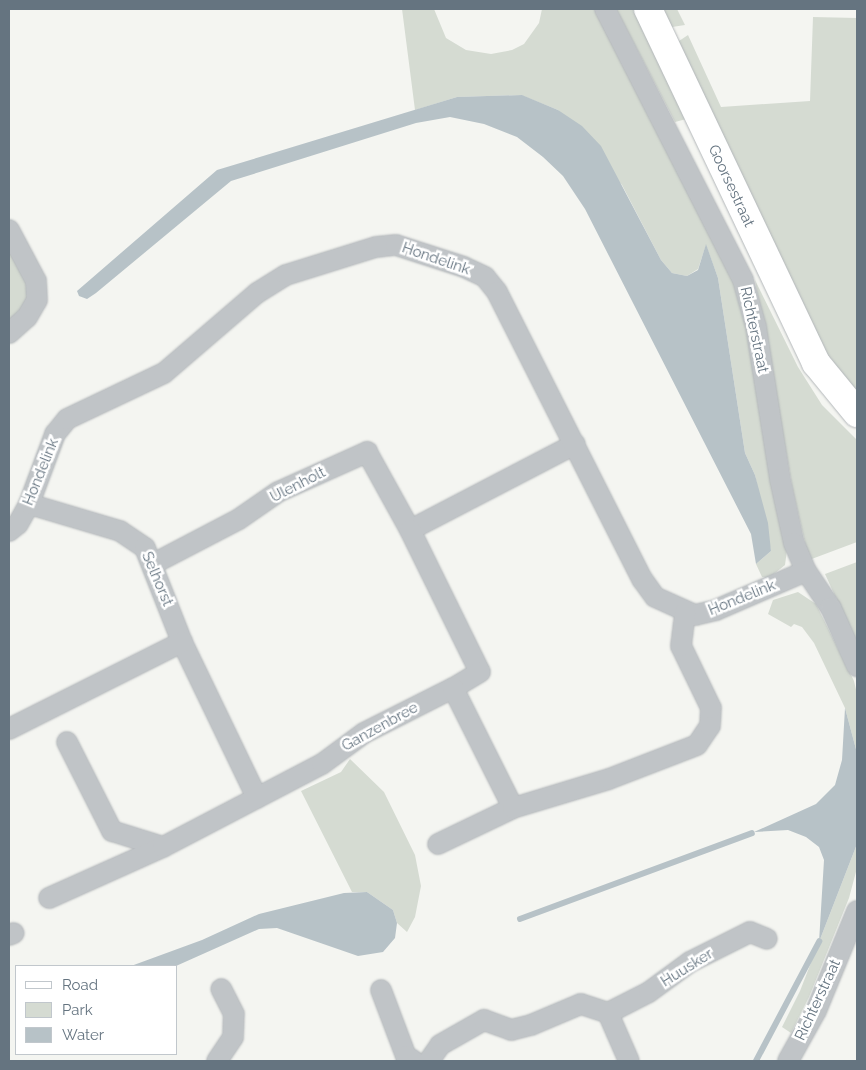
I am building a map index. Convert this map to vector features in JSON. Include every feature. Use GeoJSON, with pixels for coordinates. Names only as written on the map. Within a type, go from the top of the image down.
{"type":"FeatureCollection","features":[{"type":"Feature","properties":{"kind":"main road","name":"Goorsestraat"},"geometry":{"type":"LineString","coordinates":[[648,9],[816,363],[830,400],[857,427]]}},
{"type":"Feature","properties":{"kind":"main road","name":"Goorsestraat"},"geometry":{"type":"LineString","coordinates":[[816,363],[857,413]]}},
{"type":"Feature","properties":{"kind":"street","name":"Richterstraat"},"geometry":{"type":"LineString","coordinates":[[605,9],[734,258],[745,286],[761,353],[785,508],[806,572],[831,608],[857,666]]}},
{"type":"Feature","properties":{"kind":"street"},"geometry":{"type":"LineString","coordinates":[[9,230],[36,281],[37,300],[27,317],[9,333]]}},
{"type":"Feature","properties":{"kind":"street","name":"Hondelink"},"geometry":{"type":"LineString","coordinates":[[9,531],[18,524],[29,504],[55,434],[67,420],[164,373],[257,293],[286,275],[376,247],[396,245],[485,277],[497,292],[642,579],[656,597],[695,615],[716,610],[806,572]]}},
{"type":"Feature","properties":{"kind":"street"},"geometry":{"type":"LineString","coordinates":[[410,530],[575,444]]}},
{"type":"Feature","properties":{"kind":"street","name":"Ulenholt"},"geometry":{"type":"LineString","coordinates":[[153,564],[239,519],[278,492],[367,452],[410,530],[480,672],[453,688]]}},
{"type":"Feature","properties":{"kind":"street","name":"Selhorst"},"geometry":{"type":"LineString","coordinates":[[29,504],[120,531],[145,548],[153,564],[182,642],[257,798]]}},
{"type":"Feature","properties":{"kind":"street"},"geometry":{"type":"LineString","coordinates":[[438,844],[514,808],[609,780],[697,745],[710,726],[711,708],[681,646],[685,612]]}},
{"type":"Feature","properties":{"kind":"street"},"geometry":{"type":"LineString","coordinates":[[9,729],[182,642]]}},
{"type":"Feature","properties":{"kind":"street"},"geometry":{"type":"LineString","coordinates":[[453,688],[514,808]]}},
{"type":"Feature","properties":{"kind":"street","name":"Ganzenbree"},"geometry":{"type":"LineString","coordinates":[[49,898],[163,847],[322,764],[364,733],[453,688]]}},
{"type":"Feature","properties":{"kind":"street"},"geometry":{"type":"LineString","coordinates":[[67,742],[112,831],[163,847]]}},
{"type":"Feature","properties":{"kind":"street","name":"Richterstraat"},"geometry":{"type":"LineString","coordinates":[[788,1061],[816,1011],[857,911]]}},
{"type":"Feature","properties":{"kind":"street","name":"Huusker"},"geometry":{"type":"LineString","coordinates":[[608,1013],[649,992],[690,962],[750,932],[766,939]]}},
{"type":"Feature","properties":{"kind":"street"},"geometry":{"type":"LineString","coordinates":[[217,1061],[233,1037],[234,1014],[221,989]]}},
{"type":"Feature","properties":{"kind":"street"},"geometry":{"type":"LineString","coordinates":[[381,990],[406,1056],[414,1061]]}},
{"type":"Feature","properties":{"kind":"street"},"geometry":{"type":"LineString","coordinates":[[429,1061],[440,1045],[484,1020],[512,1030],[531,1025],[581,1004],[608,1013],[629,1061]]}},
{"type":"Feature","properties":{"kind":"green space"},"geometry":{"type":"Polygon","coordinates":[[[402,9],[434,9],[446,38],[466,50],[491,54],[512,50],[524,44],[539,23],[542,9],[599,9],[734,284],[745,324],[788,543],[785,565],[769,578],[762,577],[756,564],[771,551],[755,475],[745,453],[718,278],[706,245],[698,269],[687,276],[672,273],[661,260],[622,185],[558,110],[521,95],[457,97],[415,110],[402,9]]]}},
{"type":"Feature","properties":{"kind":"green space"},"geometry":{"type":"Polygon","coordinates":[[[616,9],[637,9],[690,118],[675,122],[616,9]]]}},
{"type":"Feature","properties":{"kind":"green space"},"geometry":{"type":"Polygon","coordinates":[[[661,9],[677,9],[685,25],[672,27],[661,9]]]}},
{"type":"Feature","properties":{"kind":"green space"},"geometry":{"type":"Polygon","coordinates":[[[813,17],[857,18],[857,403],[840,385],[678,47],[679,41],[688,35],[721,107],[810,101],[813,17]]]}},
{"type":"Feature","properties":{"kind":"green space"},"geometry":{"type":"Polygon","coordinates":[[[9,241],[34,293],[9,330],[9,241]]]}},
{"type":"Feature","properties":{"kind":"green space"},"geometry":{"type":"Polygon","coordinates":[[[755,280],[798,367],[822,405],[857,440],[857,542],[809,560],[793,491],[755,280]]]}},
{"type":"Feature","properties":{"kind":"green space"},"geometry":{"type":"Polygon","coordinates":[[[857,562],[857,644],[825,574],[857,562]]]}},
{"type":"Feature","properties":{"kind":"green space"},"geometry":{"type":"Polygon","coordinates":[[[798,592],[816,604],[854,681],[857,694],[857,753],[845,708],[814,643],[802,627],[794,624],[791,627],[768,614],[773,600],[798,592]]]}},
{"type":"Feature","properties":{"kind":"green space"},"geometry":{"type":"Polygon","coordinates":[[[350,759],[384,792],[415,855],[421,886],[415,917],[407,932],[397,923],[393,910],[367,892],[352,892],[301,791],[341,772],[350,759]]]}},
{"type":"Feature","properties":{"kind":"green space"},"geometry":{"type":"Polygon","coordinates":[[[857,844],[857,868],[849,898],[809,997],[791,1033],[782,1027],[800,991],[857,844]]]}},
{"type":"Feature","properties":{"kind":"water"},"geometry":{"type":"Polygon","coordinates":[[[522,95],[558,110],[582,126],[601,146],[661,260],[672,273],[687,276],[698,270],[706,244],[718,278],[745,453],[755,475],[768,523],[771,551],[756,564],[751,534],[585,209],[563,176],[543,157],[517,137],[484,124],[450,117],[416,123],[231,181],[96,293],[87,299],[79,296],[77,291],[217,170],[457,97],[522,95]]]}},
{"type":"Feature","properties":{"kind":"water"},"geometry":{"type":"Polygon","coordinates":[[[845,708],[857,753],[857,844],[819,942],[824,860],[819,847],[806,837],[788,830],[754,832],[816,804],[835,785],[842,760],[845,708]]]}},
{"type":"Feature","properties":{"kind":"water"},"geometry":{"type":"Polygon","coordinates":[[[367,892],[393,910],[397,923],[395,938],[383,952],[358,956],[277,928],[259,929],[178,965],[134,965],[202,940],[259,914],[344,893],[367,892]]]}},
{"type":"Feature","properties":{"kind":"waterway"},"geometry":{"type":"LineString","coordinates":[[520,919],[752,833]]}},
{"type":"Feature","properties":{"kind":"waterway"},"geometry":{"type":"LineString","coordinates":[[756,1061],[819,942]]}}]}
